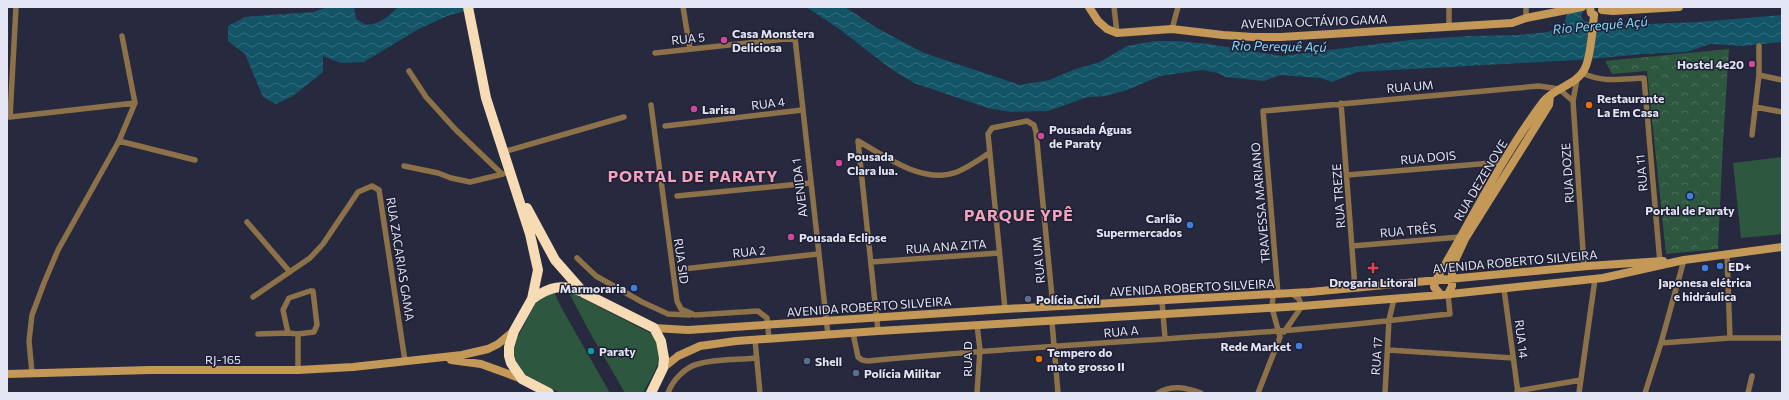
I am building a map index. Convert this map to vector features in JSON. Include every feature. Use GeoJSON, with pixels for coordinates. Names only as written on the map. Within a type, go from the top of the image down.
{"type":"FeatureCollection","features":[{"type":"Feature","properties":{"kind":"highway"},"geometry":{"type":"LineString","coordinates":[[468,7],[472,37],[486,98],[503,152],[508,175],[536,255],[538,270],[532,299],[514,331],[509,347],[509,356],[511,364],[522,379],[549,393]]}},
{"type":"Feature","properties":{"kind":"highway"},"geometry":{"type":"LineString","coordinates":[[508,175],[553,255],[564,271],[584,293]]}},
{"type":"Feature","properties":{"kind":"highway"},"geometry":{"type":"LineString","coordinates":[[532,299],[548,289],[557,286],[568,287],[584,293],[654,328],[664,348],[663,368],[651,393]]}},
{"type":"Feature","properties":{"kind":"street"},"geometry":{"type":"LineString","coordinates":[[16,7],[10,117],[135,102]]}},
{"type":"Feature","properties":{"kind":"street"},"geometry":{"type":"LineString","coordinates":[[683,7],[690,49]]}},
{"type":"Feature","properties":{"kind":"street"},"geometry":{"type":"LineString","coordinates":[[1089,7],[1098,21],[1108,29],[1117,33]]}},
{"type":"Feature","properties":{"kind":"street"},"geometry":{"type":"LineString","coordinates":[[1114,7],[1117,33]]}},
{"type":"Feature","properties":{"kind":"street"},"geometry":{"type":"LineString","coordinates":[[1172,29],[1178,7]]}},
{"type":"Feature","properties":{"kind":"street"},"geometry":{"type":"LineString","coordinates":[[1449,7],[1449,26]]}},
{"type":"Feature","properties":{"kind":"street"},"geometry":{"type":"LineString","coordinates":[[1526,7],[1526,18]]}},
{"type":"Feature","properties":{"kind":"street","name":"AVENIDA OCTÁVIO GAMA"},"geometry":{"type":"LineString","coordinates":[[1117,33],[1172,29],[1253,37],[1512,23],[1562,9],[1582,7]]}},
{"type":"Feature","properties":{"kind":"street"},"geometry":{"type":"LineString","coordinates":[[1579,76],[1586,65],[1593,13],[1600,13],[1602,8],[1613,11],[1680,7]]}},
{"type":"Feature","properties":{"kind":"street"},"geometry":{"type":"LineString","coordinates":[[32,373],[29,341],[32,315],[44,283],[58,250],[119,141],[135,102],[122,36]]}},
{"type":"Feature","properties":{"kind":"street","name":"RUA 5"},"geometry":{"type":"LineString","coordinates":[[655,53],[794,38]]}},
{"type":"Feature","properties":{"kind":"street","name":"AVENIDA 1"},"geometry":{"type":"LineString","coordinates":[[794,38],[828,335]]}},
{"type":"Feature","properties":{"kind":"street"},"geometry":{"type":"LineString","coordinates":[[1752,134],[1759,75],[1759,46]]}},
{"type":"Feature","properties":{"kind":"street"},"geometry":{"type":"LineString","coordinates":[[409,71],[426,97],[440,113],[508,175]]}},
{"type":"Feature","properties":{"kind":"street"},"geometry":{"type":"LineString","coordinates":[[1759,75],[1782,80]]}},
{"type":"Feature","properties":{"kind":"street","name":"RUA 11"},"geometry":{"type":"LineString","coordinates":[[1579,76],[1606,80],[1644,78],[1660,263]]}},
{"type":"Feature","properties":{"kind":"street","name":"RUA DEZENOVE"},"geometry":{"type":"LineString","coordinates":[[1436,280],[1507,164],[1548,105],[1550,96],[1559,89],[1569,85],[1579,76]]}},
{"type":"Feature","properties":{"kind":"street","name":"RUA DOZE"},"geometry":{"type":"LineString","coordinates":[[1579,76],[1573,101],[1586,266]]}},
{"type":"Feature","properties":{"kind":"street","name":"RUA UM"},"geometry":{"type":"LineString","coordinates":[[1263,111],[1539,86],[1559,89]]}},
{"type":"Feature","properties":{"kind":"street"},"geometry":{"type":"LineString","coordinates":[[1559,89],[1573,101]]}},
{"type":"Feature","properties":{"kind":"street","name":"RUA TREZE"},"geometry":{"type":"LineString","coordinates":[[1341,103],[1355,288]]}},
{"type":"Feature","properties":{"kind":"street","name":"RUA SID"},"geometry":{"type":"LineString","coordinates":[[651,106],[677,301],[681,309],[695,315]]}},
{"type":"Feature","properties":{"kind":"street"},"geometry":{"type":"LineString","coordinates":[[1755,107],[1782,112]]}},
{"type":"Feature","properties":{"kind":"street","name":"RUA 4"},"geometry":{"type":"LineString","coordinates":[[665,126],[802,110]]}},
{"type":"Feature","properties":{"kind":"street","name":"TRAVESSA MARIANO"},"geometry":{"type":"LineString","coordinates":[[1263,111],[1278,294]]}},
{"type":"Feature","properties":{"kind":"street"},"geometry":{"type":"LineString","coordinates":[[503,152],[624,117]]}},
{"type":"Feature","properties":{"kind":"street","name":"RUA UM"},"geometry":{"type":"LineString","coordinates":[[989,153],[988,134],[992,128],[1027,121],[1034,124],[1053,307]]}},
{"type":"Feature","properties":{"kind":"street"},"geometry":{"type":"LineString","coordinates":[[119,141],[195,160]]}},
{"type":"Feature","properties":{"kind":"street"},"geometry":{"type":"LineString","coordinates":[[878,331],[858,141],[918,173],[936,176],[958,172],[989,153],[1005,309]]}},
{"type":"Feature","properties":{"kind":"street","name":"RUA DOIS"},"geometry":{"type":"LineString","coordinates":[[1347,174],[1507,164]]}},
{"type":"Feature","properties":{"kind":"street"},"geometry":{"type":"LineString","coordinates":[[404,166],[438,173],[451,178],[470,182],[508,175]]}},
{"type":"Feature","properties":{"kind":"street"},"geometry":{"type":"LineString","coordinates":[[677,196],[810,183]]}},
{"type":"Feature","properties":{"kind":"street","name":"RUA ZACARIAS GAMA"},"geometry":{"type":"LineString","coordinates":[[253,296],[310,258],[323,244],[358,192],[372,186],[379,190],[405,361]]}},
{"type":"Feature","properties":{"kind":"street"},"geometry":{"type":"LineString","coordinates":[[247,222],[290,272]]}},
{"type":"Feature","properties":{"kind":"street","name":"RUA DEZENOVE"},"geometry":{"type":"LineString","coordinates":[[1445,295],[1452,289],[1452,268],[1463,238]]}},
{"type":"Feature","properties":{"kind":"street","name":"RUA TRÊS"},"geometry":{"type":"LineString","coordinates":[[1352,246],[1463,238]]}},
{"type":"Feature","properties":{"kind":"street","name":"AVENIDA ROBERTO SILVEIRA"},"geometry":{"type":"LineString","coordinates":[[654,328],[688,330],[1005,309],[1278,294],[1586,266],[1660,263],[1782,247]]}},
{"type":"Feature","properties":{"kind":"street","name":"RUA ANA ZITA"},"geometry":{"type":"LineString","coordinates":[[871,262],[999,253]]}},
{"type":"Feature","properties":{"kind":"street","name":"RUA 2"},"geometry":{"type":"LineString","coordinates":[[683,269],[818,254]]}},
{"type":"Feature","properties":{"kind":"street"},"geometry":{"type":"LineString","coordinates":[[1727,255],[1730,338]]}},
{"type":"Feature","properties":{"kind":"street"},"geometry":{"type":"LineString","coordinates":[[577,258],[596,276],[642,302],[668,314],[695,315],[758,311],[765,316],[769,339]]}},
{"type":"Feature","properties":{"kind":"street"},"geometry":{"type":"LineString","coordinates":[[1645,393],[1661,343],[1684,260]]}},
{"type":"Feature","properties":{"kind":"street","name":"AVENIDA ROBERTO SILVEIRA"},"geometry":{"type":"LineString","coordinates":[[663,368],[678,356],[700,346],[755,340],[878,331],[1272,308],[1445,295],[1606,278],[1660,263]]}},
{"type":"Feature","properties":{"kind":"street"},"geometry":{"type":"LineString","coordinates":[[1602,265],[1600,268],[1600,274],[1606,278]]}},
{"type":"Feature","properties":{"kind":"street"},"geometry":{"type":"LineString","coordinates":[[1579,393],[1595,279],[1594,271],[1586,266]]}},
{"type":"Feature","properties":{"kind":"street"},"geometry":{"type":"LineString","coordinates":[[1285,330],[1450,314],[1445,295],[1434,287],[1436,280]]}},
{"type":"Feature","properties":{"kind":"street","name":"RUA 14"},"geometry":{"type":"LineString","coordinates":[[1504,288],[1518,392]]}},
{"type":"Feature","properties":{"kind":"street"},"geometry":{"type":"LineString","coordinates":[[258,334],[298,334],[314,332],[317,325],[313,291],[289,298],[283,310],[288,333]]}},
{"type":"Feature","properties":{"kind":"street"},"geometry":{"type":"LineString","coordinates":[[1279,334],[1285,330],[1302,306],[1299,299],[1291,293]]}},
{"type":"Feature","properties":{"kind":"street"},"geometry":{"type":"LineString","coordinates":[[1258,393],[1279,334],[1272,308],[1273,296],[1278,294]]}},
{"type":"Feature","properties":{"kind":"street"},"geometry":{"type":"LineString","coordinates":[[1389,320],[1394,299]]}},
{"type":"Feature","properties":{"kind":"street"},"geometry":{"type":"LineString","coordinates":[[1162,300],[1165,338]]}},
{"type":"Feature","properties":{"kind":"street"},"geometry":{"type":"LineString","coordinates":[[1067,306],[1073,310],[1074,314],[1070,320]]}},
{"type":"Feature","properties":{"kind":"street"},"geometry":{"type":"LineString","coordinates":[[1053,307],[1050,314],[1058,393]]}},
{"type":"Feature","properties":{"kind":"street","name":"RUA 17"},"geometry":{"type":"LineString","coordinates":[[1385,393],[1389,320]]}},
{"type":"Feature","properties":{"kind":"street","name":"RUA D"},"geometry":{"type":"LineString","coordinates":[[977,325],[980,350],[977,393]]}},
{"type":"Feature","properties":{"kind":"street","name":"RJ-165"},"geometry":{"type":"LineString","coordinates":[[7,374],[150,370],[298,370],[360,366],[462,355],[498,344],[514,331]]}},
{"type":"Feature","properties":{"kind":"street","name":"RUA A"},"geometry":{"type":"LineString","coordinates":[[853,333],[858,357],[862,360],[980,350],[1053,347],[1165,338],[1279,334]]}},
{"type":"Feature","properties":{"kind":"street"},"geometry":{"type":"LineString","coordinates":[[298,334],[298,370]]}},
{"type":"Feature","properties":{"kind":"street"},"geometry":{"type":"LineString","coordinates":[[1661,343],[1730,338],[1782,338]]}},
{"type":"Feature","properties":{"kind":"street"},"geometry":{"type":"LineString","coordinates":[[755,340],[760,393]]}},
{"type":"Feature","properties":{"kind":"street"},"geometry":{"type":"LineString","coordinates":[[1388,350],[1513,358]]}},
{"type":"Feature","properties":{"kind":"street","name":"RJ-165"},"geometry":{"type":"LineString","coordinates":[[438,358],[481,364],[522,379]]}},
{"type":"Feature","properties":{"kind":"street"},"geometry":{"type":"LineString","coordinates":[[668,393],[670,386],[682,373],[697,364],[756,358]]}},
{"type":"Feature","properties":{"kind":"street"},"geometry":{"type":"LineString","coordinates":[[1748,393],[1752,376]]}},
{"type":"Feature","properties":{"kind":"street"},"geometry":{"type":"LineString","coordinates":[[1518,392],[1581,380]]}},
{"type":"Feature","properties":{"kind":"street"},"geometry":{"type":"LineString","coordinates":[[1158,393],[1171,387],[1182,387],[1201,393]]}},
{"type":"Feature","properties":{"kind":"green space","name":"Portal de Paraty"},"geometry":{"type":"Polygon","coordinates":[[[1729,49],[1718,249],[1666,254],[1647,71],[1612,74],[1605,61],[1729,49]]]}},
{"type":"Feature","properties":{"kind":"green space"},"geometry":{"type":"Polygon","coordinates":[[[1782,157],[1782,234],[1741,238],[1733,163],[1782,157]]]}},
{"type":"Feature","properties":{"kind":"green space"},"geometry":{"type":"Polygon","coordinates":[[[553,290],[561,307],[610,393],[560,393],[522,373],[515,365],[513,347],[517,338],[538,299],[553,290]]]}},
{"type":"Feature","properties":{"kind":"green space"},"geometry":{"type":"Polygon","coordinates":[[[568,291],[652,334],[659,349],[658,364],[643,393],[625,393],[568,291]]]}},
{"type":"Feature","properties":{"kind":"water"},"geometry":{"type":"Polygon","coordinates":[[[328,7],[354,7],[356,19],[366,25],[376,23],[384,19],[398,7],[480,7],[447,16],[417,30],[364,62],[341,63],[323,56],[323,72],[293,96],[276,104],[263,97],[245,54],[228,41],[228,26],[245,17],[313,12],[328,7]]]}},
{"type":"Feature","properties":{"kind":"water","name":"Rio Perequê Açú"},"geometry":{"type":"Polygon","coordinates":[[[806,7],[845,7],[875,27],[924,53],[1020,85],[1049,80],[1073,70],[1100,62],[1127,46],[1155,41],[1178,41],[1208,44],[1282,56],[1409,40],[1470,36],[1518,35],[1548,32],[1564,23],[1570,7],[1585,7],[1581,16],[1584,21],[1601,25],[1698,22],[1782,15],[1782,42],[1742,46],[1711,44],[1686,52],[1578,60],[1357,72],[1332,82],[1320,78],[1280,75],[1264,81],[1226,77],[1218,73],[1202,70],[1160,76],[1127,90],[1106,96],[1088,97],[1048,111],[1010,112],[988,108],[914,83],[891,69],[838,28],[806,7]]]}},
{"type":"Feature","properties":{"kind":"place","name":"Casa Monstera Deliciosa"},"geometry":{"type":"Point","coordinates":[724,40]}},
{"type":"Feature","properties":{"kind":"place","name":"Hostel 4e20"},"geometry":{"type":"Point","coordinates":[1752,64]}},
{"type":"Feature","properties":{"kind":"place","name":"Restaurante La Em Casa"},"geometry":{"type":"Point","coordinates":[1589,105]}},
{"type":"Feature","properties":{"kind":"place","name":"Larisa"},"geometry":{"type":"Point","coordinates":[694,109]}},
{"type":"Feature","properties":{"kind":"place","name":"Pousada Águas de Paraty"},"geometry":{"type":"Point","coordinates":[1041,136]}},
{"type":"Feature","properties":{"kind":"place","name":"Pousada Clara lua."},"geometry":{"type":"Point","coordinates":[839,163]}},
{"type":"Feature","properties":{"kind":"place","name":"Portal de Paraty"},"geometry":{"type":"Point","coordinates":[1690,196]}},
{"type":"Feature","properties":{"kind":"place","name":"Carlão Supermercados"},"geometry":{"type":"Point","coordinates":[1190,225]}},
{"type":"Feature","properties":{"kind":"place","name":"Pousada Eclipse"},"geometry":{"type":"Point","coordinates":[791,237]}},
{"type":"Feature","properties":{"kind":"place","name":"ED+"},"geometry":{"type":"Point","coordinates":[1720,266]}},
{"type":"Feature","properties":{"kind":"place","name":"Drogaria Litoral"},"geometry":{"type":"Point","coordinates":[1373,268]}},
{"type":"Feature","properties":{"kind":"place","name":"Japonesa elétrica e hidráulica"},"geometry":{"type":"Point","coordinates":[1705,268]}},
{"type":"Feature","properties":{"kind":"place","name":"Marmoraria"},"geometry":{"type":"Point","coordinates":[634,288]}},
{"type":"Feature","properties":{"kind":"place","name":"Polícia Civil"},"geometry":{"type":"Point","coordinates":[1028,299]}},
{"type":"Feature","properties":{"kind":"place","name":"Rede Market"},"geometry":{"type":"Point","coordinates":[1299,346]}},
{"type":"Feature","properties":{"kind":"place","name":"Paraty"},"geometry":{"type":"Point","coordinates":[591,351]}},
{"type":"Feature","properties":{"kind":"place","name":"Tempero do mato grosso II"},"geometry":{"type":"Point","coordinates":[1039,359]}},
{"type":"Feature","properties":{"kind":"place","name":"Shell"},"geometry":{"type":"Point","coordinates":[807,361]}},
{"type":"Feature","properties":{"kind":"place","name":"Polícia Militar"},"geometry":{"type":"Point","coordinates":[856,373]}},
{"type":"Feature","properties":{"kind":"district","name":"PORTAL DE PARATY"},"geometry":{"type":"Point","coordinates":[693,175]}},
{"type":"Feature","properties":{"kind":"district","name":"PARQUE YPÊ"},"geometry":{"type":"Point","coordinates":[1019,214]}}]}
